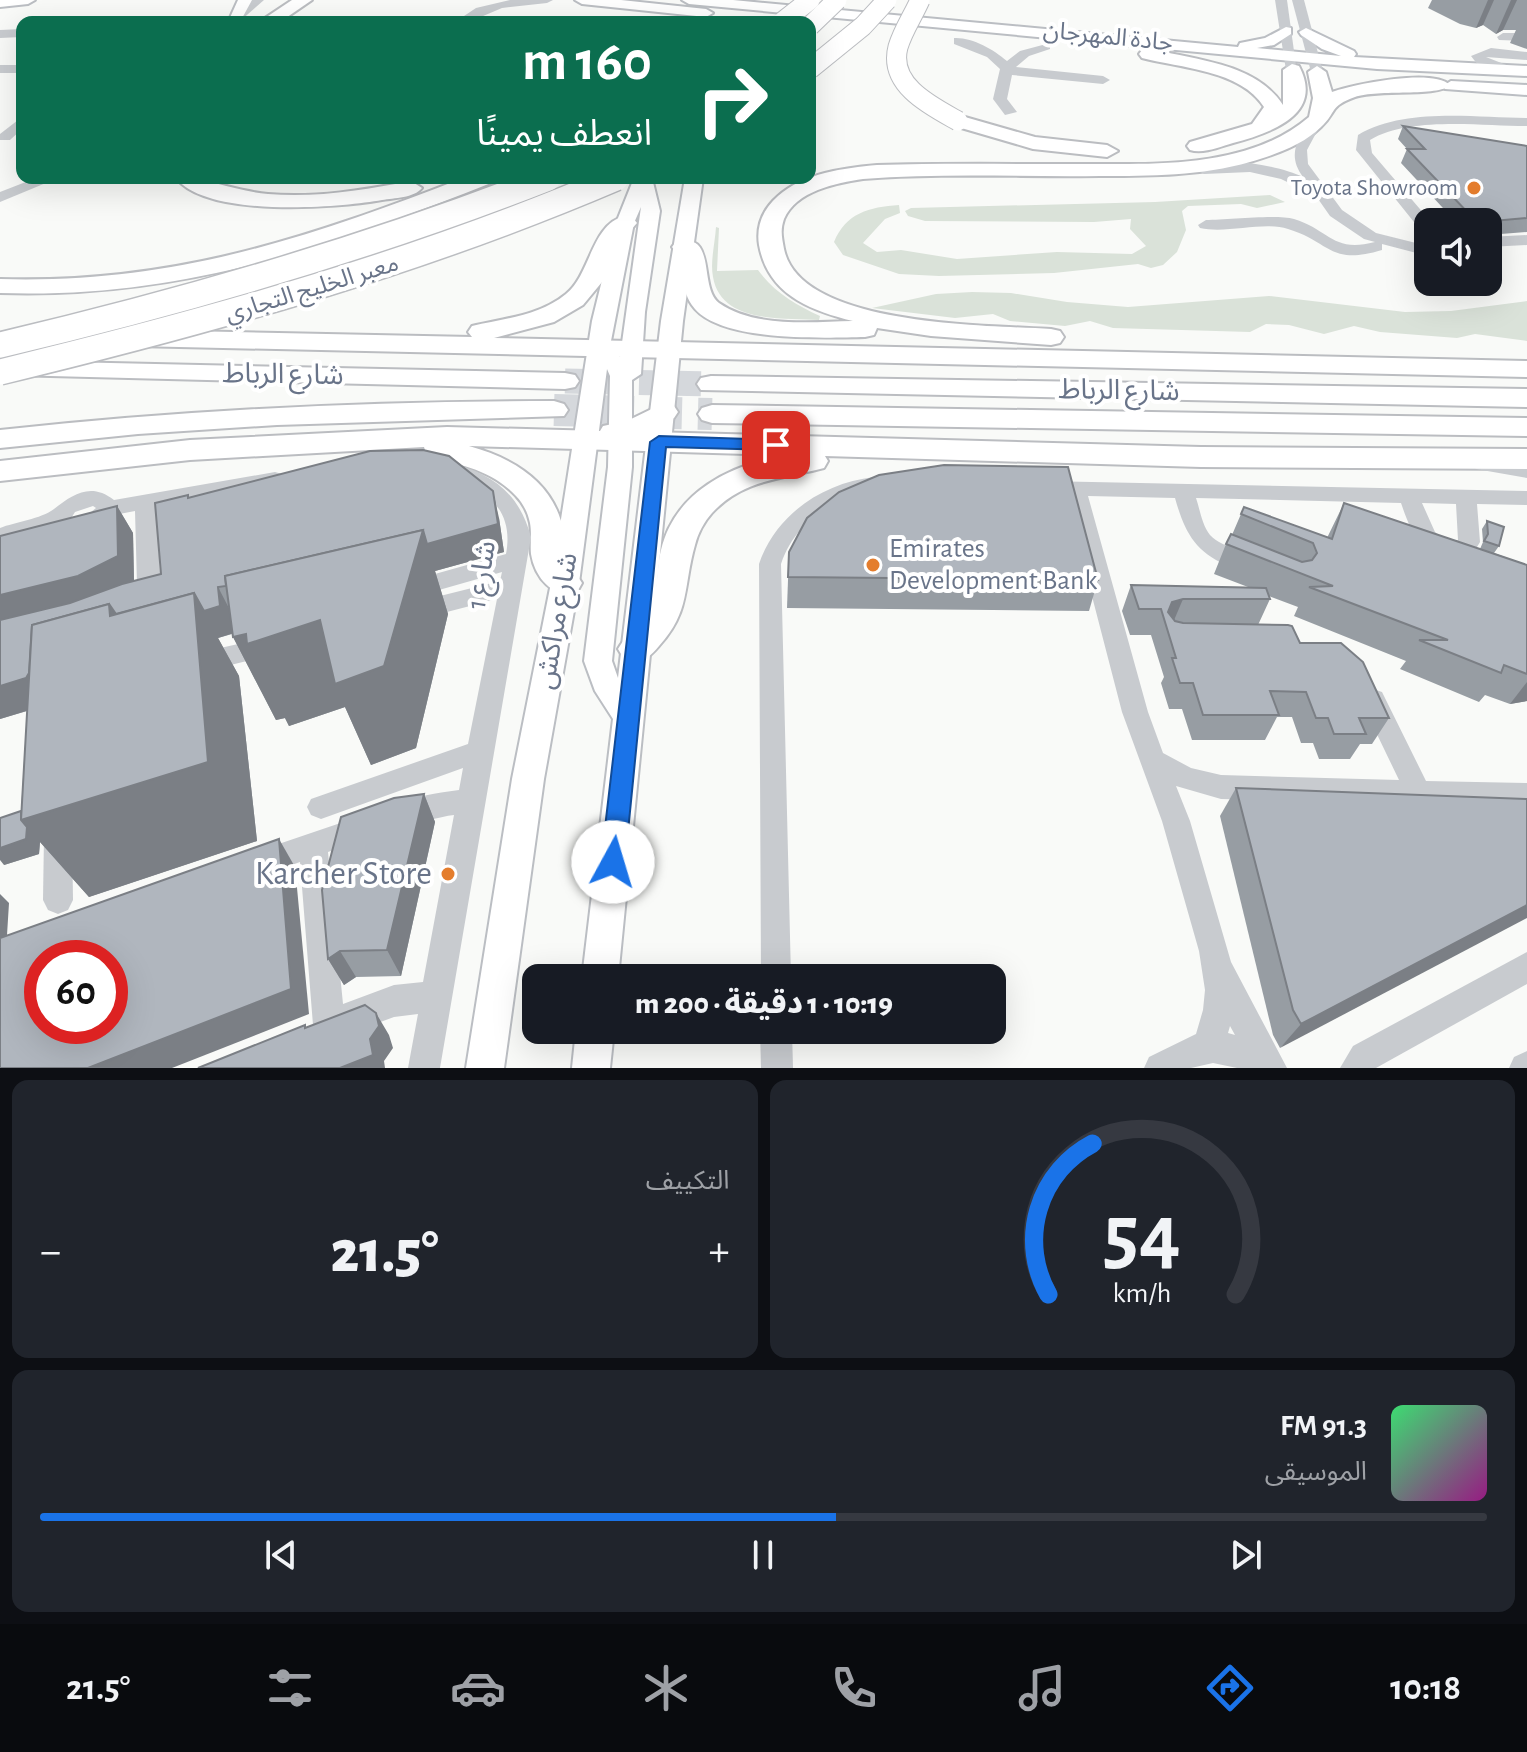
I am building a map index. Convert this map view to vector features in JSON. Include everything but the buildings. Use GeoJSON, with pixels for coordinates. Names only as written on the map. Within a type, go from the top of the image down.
{"type":"FeatureCollection","features":[{"type":"Feature","properties":{"kind":"highway"},"geometry":{"type":"LineString","coordinates":[[264,16],[280,0]]}},
{"type":"Feature","properties":{"kind":"highway"},"geometry":{"type":"LineString","coordinates":[[278,16],[304,0]]}},
{"type":"Feature","properties":{"kind":"highway"},"geometry":{"type":"LineString","coordinates":[[790,16],[810,0]]}},
{"type":"Feature","properties":{"kind":"highway"},"geometry":{"type":"LineString","coordinates":[[816,64],[863,26],[887,0]]}},
{"type":"Feature","properties":{"kind":"highway"},"geometry":{"type":"LineString","coordinates":[[920,0],[896,57],[898,70],[918,96],[958,121],[1033,143],[1120,152],[1200,145],[1260,127],[1275,122],[1290,110],[1294,96],[1291,63]]}},
{"type":"Feature","properties":{"kind":"highway"},"geometry":{"type":"LineString","coordinates":[[816,24],[838,8]]}},
{"type":"Feature","properties":{"kind":"highway"},"geometry":{"type":"LineString","coordinates":[[1148,54],[1228,73],[1256,86],[1274,107],[1260,127]]}},
{"type":"Feature","properties":{"kind":"highway"},"geometry":{"type":"LineString","coordinates":[[1315,65],[1319,114]]}},
{"type":"Feature","properties":{"kind":"highway"},"geometry":{"type":"LineString","coordinates":[[953,330],[850,315],[808,296],[786,278],[772,259],[768,243],[775,212],[802,190],[859,173],[1179,167],[1252,154],[1289,140],[1343,93],[1367,86],[1440,85]]}},
{"type":"Feature","properties":{"kind":"highway"},"geometry":{"type":"LineString","coordinates":[[201,184],[217,191],[287,201],[369,196],[420,184]]}},
{"type":"Feature","properties":{"kind":"highway"},"geometry":{"type":"LineString","coordinates":[[0,286],[101,285],[200,269],[313,239],[466,184]]}},
{"type":"Feature","properties":{"kind":"highway","name":"معبر الخليج التجاري"},"geometry":{"type":"LineString","coordinates":[[0,345],[104,322],[309,265],[533,184]]}},
{"type":"Feature","properties":{"kind":"highway","name":"معبر الخليج التجاري"},"geometry":{"type":"LineString","coordinates":[[0,370],[218,318],[322,288],[502,226],[602,184]]}},
{"type":"Feature","properties":{"kind":"highway"},"geometry":{"type":"LineString","coordinates":[[378,342],[421,334],[490,331],[546,315],[571,301],[589,285],[606,242],[625,223]]}},
{"type":"Feature","properties":{"kind":"highway"},"geometry":{"type":"LineString","coordinates":[[684,247],[695,259],[699,296],[713,310],[735,321],[776,328],[953,330],[1265,347],[1318,355],[1344,363]]}},
{"type":"Feature","properties":{"kind":"highway"},"geometry":{"type":"LineString","coordinates":[[0,337],[378,342],[1527,369]]}},
{"type":"Feature","properties":{"kind":"highway","name":"شارع الرباط"},"geometry":{"type":"LineString","coordinates":[[0,370],[565,381]]}},
{"type":"Feature","properties":{"kind":"highway","name":"شارع الرباط"},"geometry":{"type":"LineString","coordinates":[[711,384],[1527,398]]}},
{"type":"Feature","properties":{"kind":"highway","name":"شارع الرباط"},"geometry":{"type":"LineString","coordinates":[[0,439],[148,424],[291,415],[401,410],[554,410]]}},
{"type":"Feature","properties":{"kind":"highway","name":"شارع الرباط"},"geometry":{"type":"LineString","coordinates":[[712,414],[1527,427]]}},
{"type":"Feature","properties":{"kind":"highway"},"geometry":{"type":"LineString","coordinates":[[0,471],[159,453],[278,444],[447,436],[586,438],[641,430],[921,447],[1201,457],[1527,459]]}},
{"type":"Feature","properties":{"kind":"highway"},"geometry":{"type":"LineString","coordinates":[[278,444],[432,449],[487,461],[516,479],[538,503],[548,533],[549,562],[565,583]]}},
{"type":"Feature","properties":{"kind":"highway"},"geometry":{"type":"LineString","coordinates":[[636,649],[665,612],[677,549],[688,522],[722,488],[774,466],[864,459],[921,447]]}},
{"type":"Feature","properties":{"kind":"main road"},"geometry":{"type":"LineString","coordinates":[[3,3],[28,0]]}},
{"type":"Feature","properties":{"kind":"main road"},"geometry":{"type":"LineString","coordinates":[[573,0],[630,16]]}},
{"type":"Feature","properties":{"kind":"main road","name":"جادة المهرجان"},"geometry":{"type":"LineString","coordinates":[[582,0],[694,7],[752,16]]}},
{"type":"Feature","properties":{"kind":"main road"},"geometry":{"type":"LineString","coordinates":[[774,0],[838,8]]}},
{"type":"Feature","properties":{"kind":"main road","name":"جادة المهرجان"},"geometry":{"type":"LineString","coordinates":[[721,10],[838,8],[1205,47],[1291,63]]}},
{"type":"Feature","properties":{"kind":"main road","name":"جادة المهرجان"},"geometry":{"type":"LineString","coordinates":[[816,26],[958,41],[1315,65],[1527,71]]}},
{"type":"Feature","properties":{"kind":"main road"},"geometry":{"type":"LineString","coordinates":[[1205,47],[1258,44],[1277,38],[1286,31]]}},
{"type":"Feature","properties":{"kind":"main road"},"geometry":{"type":"LineString","coordinates":[[1306,32],[1327,46],[1351,54],[1424,67]]}},
{"type":"Feature","properties":{"kind":"main road","name":"جادة المهرجان"},"geometry":{"type":"LineString","coordinates":[[1315,65],[1440,85],[1527,90]]}},
{"type":"Feature","properties":{"kind":"main road","name":"شارع مراكش"},"geometry":{"type":"LineString","coordinates":[[485,1068],[528,779],[565,583],[600,348],[625,223],[641,184]]}},
{"type":"Feature","properties":{"kind":"main road"},"geometry":{"type":"LineString","coordinates":[[641,430],[631,409],[630,350],[651,211],[644,184]]}},
{"type":"Feature","properties":{"kind":"main road"},"geometry":{"type":"LineString","coordinates":[[629,717],[605,683],[598,661],[641,430],[669,351],[693,184]]}},
{"type":"Feature","properties":{"kind":"main road"},"geometry":{"type":"LineString","coordinates":[[600,348],[617,366],[641,430],[636,649],[602,964]]}},
{"type":"Feature","properties":{"kind":"main road"},"geometry":{"type":"LineString","coordinates":[[591,1068],[594,1044]]}},
{"type":"Feature","properties":{"kind":"street"},"geometry":{"type":"LineString","coordinates":[[239,16],[258,0]]}},
{"type":"Feature","properties":{"kind":"street"},"geometry":{"type":"LineString","coordinates":[[467,12],[547,0]]}},
{"type":"Feature","properties":{"kind":"street"},"geometry":{"type":"LineString","coordinates":[[1281,0],[1291,63]]}},
{"type":"Feature","properties":{"kind":"street"},"geometry":{"type":"LineString","coordinates":[[1298,0],[1315,65]]}},
{"type":"Feature","properties":{"kind":"street"},"geometry":{"type":"LineString","coordinates":[[1503,37],[1527,37]]}},
{"type":"Feature","properties":{"kind":"street"},"geometry":{"type":"LineString","coordinates":[[958,41],[991,54],[1006,69],[1103,80]]}},
{"type":"Feature","properties":{"kind":"street"},"geometry":{"type":"LineString","coordinates":[[1499,52],[1505,47],[1527,44]]}},
{"type":"Feature","properties":{"kind":"street"},"geometry":{"type":"LineString","coordinates":[[1010,112],[1000,99],[1006,69],[1021,55],[1046,46]]}},
{"type":"Feature","properties":{"kind":"street"},"geometry":{"type":"LineString","coordinates":[[1509,71],[1483,62],[1477,56],[1483,52],[1499,52],[1527,56]]}},
{"type":"Feature","properties":{"kind":"street"},"geometry":{"type":"LineString","coordinates":[[1319,114],[1303,144],[1300,157],[1304,169],[1353,235],[1376,247]]}},
{"type":"Feature","properties":{"kind":"street"},"geometry":{"type":"LineString","coordinates":[[1414,212],[1367,156],[1363,150],[1363,138],[1379,128],[1392,125],[1527,122]]}},
{"type":"Feature","properties":{"kind":"street"},"geometry":{"type":"LineString","coordinates":[[5,137],[16,127]]}},
{"type":"Feature","properties":{"kind":"street"},"geometry":{"type":"LineString","coordinates":[[1179,167],[1204,170],[1258,166],[1290,176],[1320,194]]}},
{"type":"Feature","properties":{"kind":"street"},"geometry":{"type":"LineString","coordinates":[[0,197],[34,184]]}},
{"type":"Feature","properties":{"kind":"street"},"geometry":{"type":"LineString","coordinates":[[1337,217],[1370,236],[1414,249]]}},
{"type":"Feature","properties":{"kind":"street"},"geometry":{"type":"LineString","coordinates":[[1206,225],[1290,223],[1342,251],[1359,252],[1376,247],[1414,251]]}},
{"type":"Feature","properties":{"kind":"street"},"geometry":{"type":"LineString","coordinates":[[1502,241],[1527,240]]}},
{"type":"Feature","properties":{"kind":"street"},"geometry":{"type":"LineString","coordinates":[[1502,251],[1527,251]]}},
{"type":"Feature","properties":{"kind":"street"},"geometry":{"type":"LineString","coordinates":[[1462,460],[1527,471]]}},
{"type":"Feature","properties":{"kind":"street","name":"شارع 1"},"geometry":{"type":"LineString","coordinates":[[424,1068],[520,537],[517,520],[509,504],[496,490],[464,473],[425,465]]}},
{"type":"Feature","properties":{"kind":"street"},"geometry":{"type":"LineString","coordinates":[[0,536],[60,515],[71,505],[88,499],[103,500],[107,509],[298,476]]}},
{"type":"Feature","properties":{"kind":"street"},"geometry":{"type":"LineString","coordinates":[[776,964],[772,551],[789,529],[844,489],[863,484],[900,485]]}},
{"type":"Feature","properties":{"kind":"street"},"geometry":{"type":"LineString","coordinates":[[1027,488],[1527,498]]}},
{"type":"Feature","properties":{"kind":"street"},"geometry":{"type":"LineString","coordinates":[[1075,489],[1135,712],[1176,821],[1214,951],[1219,1010],[1208,1047]]}},
{"type":"Feature","properties":{"kind":"street"},"geometry":{"type":"LineString","coordinates":[[1183,490],[1199,539],[1215,552],[1264,571]]}},
{"type":"Feature","properties":{"kind":"street"},"geometry":{"type":"LineString","coordinates":[[1409,496],[1423,536],[1436,546],[1453,550],[1469,542],[1466,497]]}},
{"type":"Feature","properties":{"kind":"street"},"geometry":{"type":"LineString","coordinates":[[121,606],[143,596],[149,588],[145,502]]}},
{"type":"Feature","properties":{"kind":"street"},"geometry":{"type":"LineString","coordinates":[[512,587],[393,606],[518,559]]}},
{"type":"Feature","properties":{"kind":"street"},"geometry":{"type":"LineString","coordinates":[[181,668],[289,642]]}},
{"type":"Feature","properties":{"kind":"street"},"geometry":{"type":"LineString","coordinates":[[1358,675],[1370,692],[1418,792]]}},
{"type":"Feature","properties":{"kind":"street"},"geometry":{"type":"LineString","coordinates":[[321,807],[479,751]]}},
{"type":"Feature","properties":{"kind":"street"},"geometry":{"type":"LineString","coordinates":[[1153,760],[1185,778],[1221,787]]}},
{"type":"Feature","properties":{"kind":"street"},"geometry":{"type":"LineString","coordinates":[[1176,821],[1192,797],[1204,790],[1221,787],[1527,795]]}},
{"type":"Feature","properties":{"kind":"street"},"geometry":{"type":"LineString","coordinates":[[238,871],[406,812],[470,801]]}},
{"type":"Feature","properties":{"kind":"street"},"geometry":{"type":"LineString","coordinates":[[58,809],[58,900]]}},
{"type":"Feature","properties":{"kind":"street"},"geometry":{"type":"LineString","coordinates":[[313,845],[315,1030],[394,1001],[436,996]]}},
{"type":"Feature","properties":{"kind":"street"},"geometry":{"type":"LineString","coordinates":[[1214,951],[1238,1009],[1270,1068]]}},
{"type":"Feature","properties":{"kind":"street"},"geometry":{"type":"LineString","coordinates":[[1356,1068],[1364,1057],[1527,967]]}},
{"type":"Feature","properties":{"kind":"street"},"geometry":{"type":"LineString","coordinates":[[776,1044],[777,1068]]}},
{"type":"Feature","properties":{"kind":"street"},"geometry":{"type":"LineString","coordinates":[[1160,1068],[1196,1047],[1221,1046],[1247,1055],[1270,1068]]}},
{"type":"Feature","properties":{"kind":"shaded area"},"geometry":{"type":"Polygon","coordinates":[[[1270,195],[1285,202],[1257,208],[1241,204],[1188,206],[1182,211],[1186,230],[1177,252],[1163,265],[1151,268],[1138,264],[1054,273],[899,274],[843,255],[834,242],[845,224],[860,213],[899,205],[900,213],[885,219],[863,243],[877,252],[901,250],[957,259],[1057,252],[1132,254],[1146,246],[1130,229],[1131,219],[1094,222],[925,221],[908,216],[905,211],[911,208],[1155,202],[1270,195]]]}},
{"type":"Feature","properties":{"kind":"shaded area"},"geometry":{"type":"Polygon","coordinates":[[[716,227],[719,228],[717,271],[758,270],[786,297],[820,316],[819,320],[772,318],[741,311],[728,303],[718,292],[713,277],[716,227]]]}},
{"type":"Feature","properties":{"kind":"shaded area"},"geometry":{"type":"Polygon","coordinates":[[[1011,293],[1128,307],[1269,296],[1405,312],[1451,311],[1527,301],[1527,341],[1475,334],[1457,338],[1380,332],[1354,326],[1324,334],[1289,325],[1266,324],[1250,332],[1113,328],[1090,321],[1065,326],[1010,321],[993,314],[955,318],[872,308],[936,294],[1011,293]]]}},
{"type":"Feature","properties":{"kind":"tunnel"},"geometry":{"type":"LineString","coordinates":[[565,381],[711,384]]}},
{"type":"Feature","properties":{"kind":"tunnel"},"geometry":{"type":"LineString","coordinates":[[554,410],[712,414]]}},
{"type":"Feature","properties":{"kind":"place","name":"Toyota Showroom"},"geometry":{"type":"Point","coordinates":[1474,188]}},
{"type":"Feature","properties":{"kind":"place","name":"Emirates Development Bank"},"geometry":{"type":"Point","coordinates":[873,565]}},
{"type":"Feature","properties":{"kind":"place","name":"Karcher Store"},"geometry":{"type":"Point","coordinates":[448,874]}},
{"type":"Feature","properties":{"kind":"route"},"geometry":{"type":"LineString","coordinates":[[613,862],[659,442],[776,445]]}}]}
